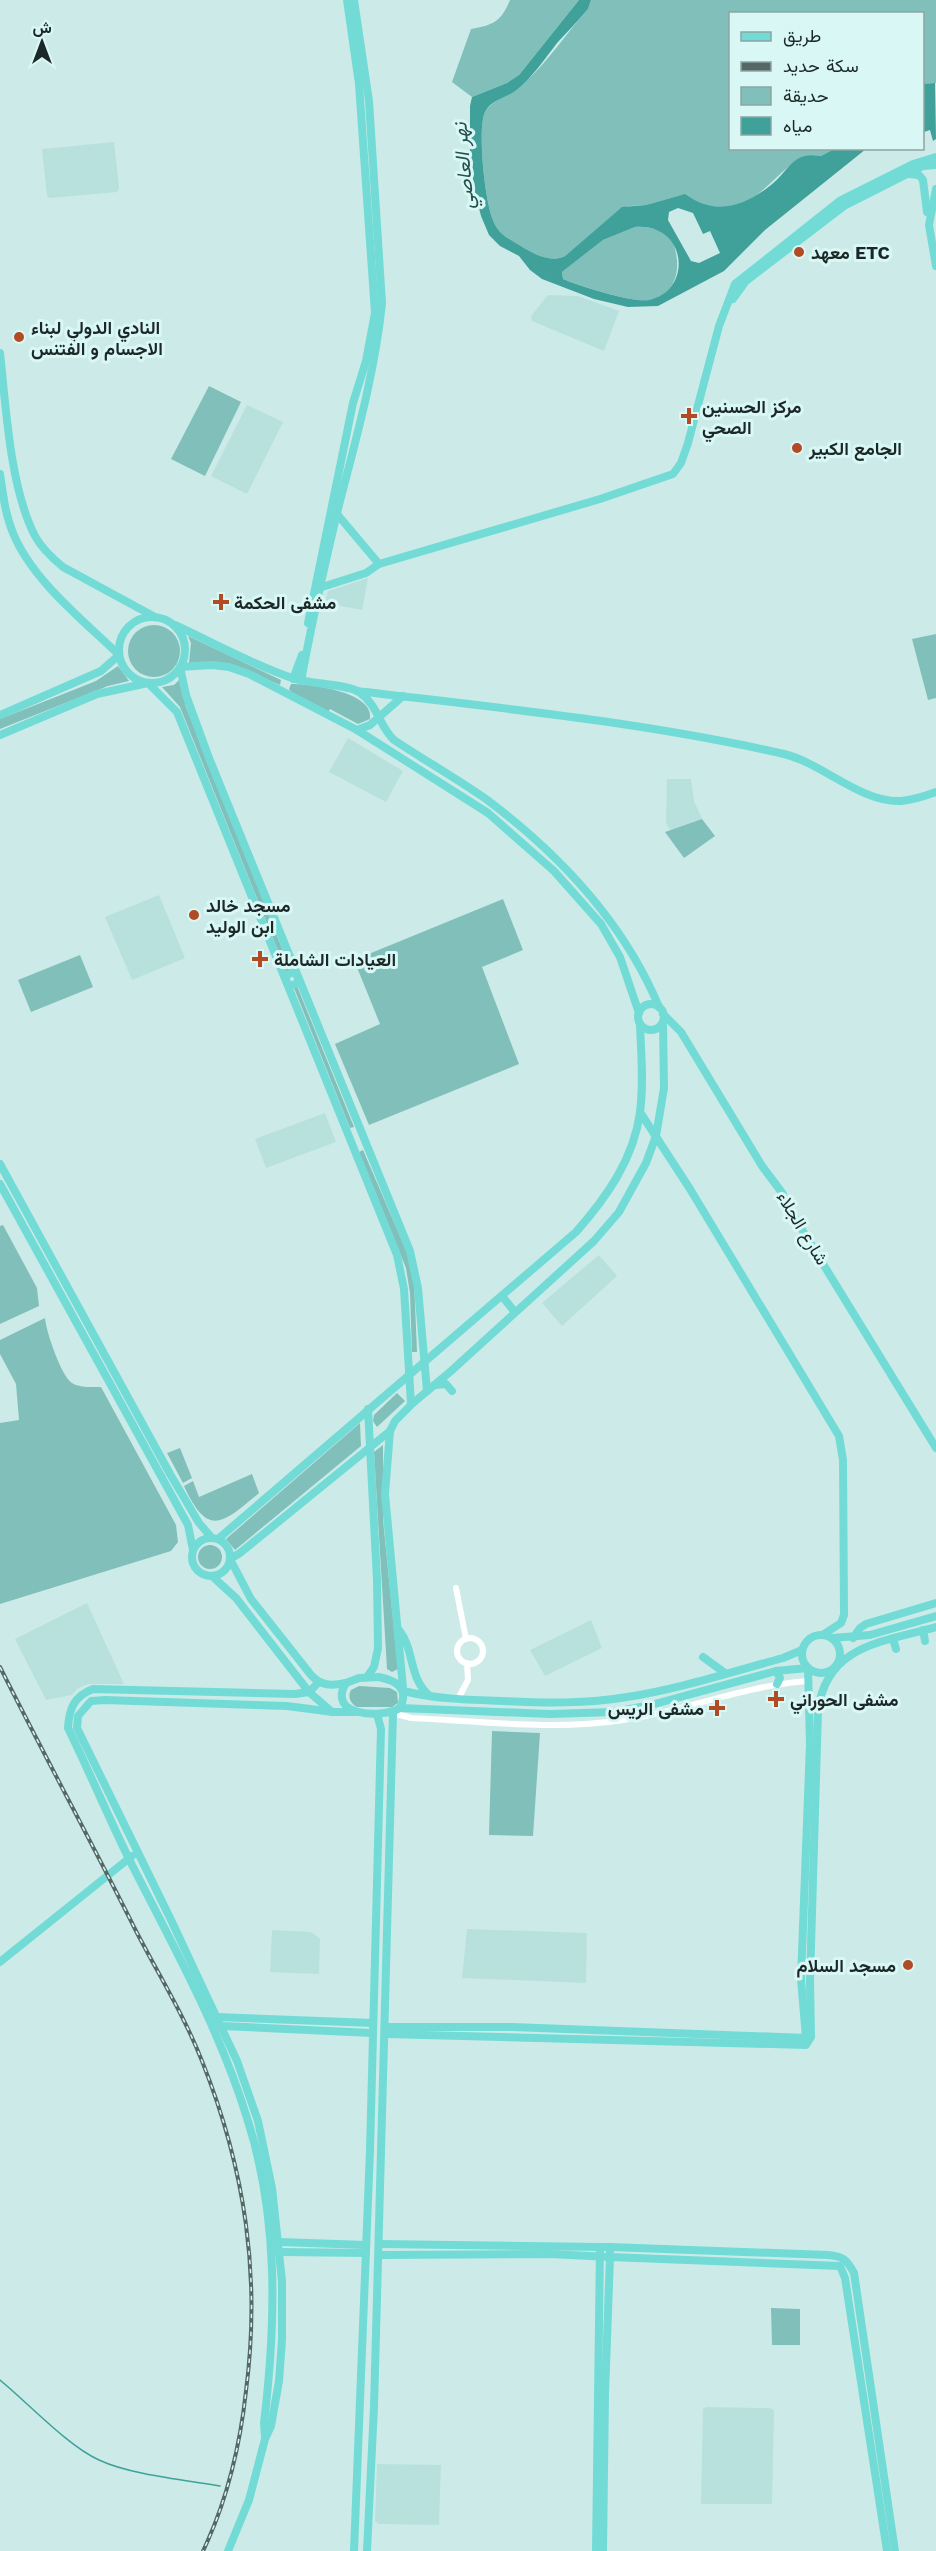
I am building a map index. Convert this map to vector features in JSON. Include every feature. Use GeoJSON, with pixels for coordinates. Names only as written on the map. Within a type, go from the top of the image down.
{"type":"FeatureCollection","features":[{"type":"Feature","properties":{"kind":"main road"},"geometry":{"type":"LineString","coordinates":[[297,680],[353,403],[366,362],[375,313],[359,84],[347,0]]}},
{"type":"Feature","properties":{"kind":"main road"},"geometry":{"type":"LineString","coordinates":[[297,680],[322,587],[337,513],[364,407],[379,333],[382,303],[369,101],[354,0]]}},
{"type":"Feature","properties":{"kind":"main road"},"geometry":{"type":"LineString","coordinates":[[322,587],[366,573],[379,564],[600,500],[673,474],[681,463],[688,443],[719,326],[735,284],[841,200],[913,164],[936,157]]}},
{"type":"Feature","properties":{"kind":"main road"},"geometry":{"type":"LineString","coordinates":[[706,412],[703,403],[720,337],[731,302],[740,287],[844,206],[923,166],[936,165]]}},
{"type":"Feature","properties":{"kind":"main road"},"geometry":{"type":"LineString","coordinates":[[908,174],[919,175],[923,180],[936,266]]}},
{"type":"Feature","properties":{"kind":"main road"},"geometry":{"type":"LineString","coordinates":[[929,225],[936,189]]}},
{"type":"Feature","properties":{"kind":"main road"},"geometry":{"type":"LineString","coordinates":[[0,353],[16,473],[26,512],[36,537],[52,559],[155,616],[248,661],[297,680],[357,691],[619,723],[777,753],[804,761],[883,799],[900,801],[936,792]]}},
{"type":"Feature","properties":{"kind":"main road"},"geometry":{"type":"LineString","coordinates":[[0,474],[9,521],[23,554],[74,612],[119,655],[129,674],[148,682],[177,712],[397,1255],[404,1289],[411,1404]]}},
{"type":"Feature","properties":{"kind":"main road"},"geometry":{"type":"LineString","coordinates":[[337,513],[379,564]]}},
{"type":"Feature","properties":{"kind":"main road"},"geometry":{"type":"LineString","coordinates":[[0,715],[101,671],[119,655],[119,645],[128,627],[145,617],[155,616]]}},
{"type":"Feature","properties":{"kind":"main road"},"geometry":{"type":"LineString","coordinates":[[0,735],[97,694],[166,680],[180,667],[184,656],[185,645],[182,634],[175,625]]}},
{"type":"Feature","properties":{"kind":"main road"},"geometry":{"type":"LineString","coordinates":[[180,667],[212,665],[229,667],[257,678],[357,730],[488,813],[554,871],[601,924],[620,957],[639,1013],[642,1067],[640,1112],[624,1166],[601,1203],[576,1232],[215,1539],[200,1541],[191,1556],[194,1568],[203,1575],[212,1576],[225,1570],[230,1559],[390,1431]]}},
{"type":"Feature","properties":{"kind":"main road"},"geometry":{"type":"LineString","coordinates":[[180,667],[186,695],[209,758],[410,1251],[418,1288],[430,1388]]}},
{"type":"Feature","properties":{"kind":"main road"},"geometry":{"type":"LineString","coordinates":[[357,691],[368,699],[380,715],[387,733],[394,740],[486,800],[560,863],[615,927],[645,973],[662,1014],[663,1088],[656,1136],[646,1163],[619,1212],[594,1241],[411,1404],[395,1421],[390,1431],[385,1494],[403,1689],[396,1710],[367,2551]]}},
{"type":"Feature","properties":{"kind":"main road"},"geometry":{"type":"LineString","coordinates":[[357,730],[370,725],[403,696]]}},
{"type":"Feature","properties":{"kind":"main road"},"geometry":{"type":"LineString","coordinates":[[286,982],[295,985],[298,977]]}},
{"type":"Feature","properties":{"kind":"main road"},"geometry":{"type":"LineString","coordinates":[[639,1013],[647,1005],[662,1014]]}},
{"type":"Feature","properties":{"kind":"main road"},"geometry":{"type":"LineString","coordinates":[[640,1024],[650,1030],[657,1028],[662,1014]]}},
{"type":"Feature","properties":{"kind":"main road","name":"شارع الجلاء"},"geometry":{"type":"LineString","coordinates":[[662,1014],[681,1032],[762,1166],[783,1194],[785,1202],[936,1448]]}},
{"type":"Feature","properties":{"kind":"main road"},"geometry":{"type":"LineString","coordinates":[[0,1164],[199,1523],[227,1547],[230,1559],[251,1599],[318,1683],[327,1685],[346,1683],[352,1679],[367,1677],[390,1679],[403,1689],[431,1697],[537,1703],[598,1702],[630,1697],[783,1658],[802,1650],[811,1637],[824,1634],[842,1623],[844,1615],[843,1460],[839,1436],[640,1112]]}},
{"type":"Feature","properties":{"kind":"main road"},"geometry":{"type":"LineString","coordinates":[[0,1184],[188,1525],[193,1550]]}},
{"type":"Feature","properties":{"kind":"main road"},"geometry":{"type":"LineString","coordinates":[[502,1296],[514,1311]]}},
{"type":"Feature","properties":{"kind":"main road"},"geometry":{"type":"LineString","coordinates":[[430,1388],[446,1384],[452,1392]]}},
{"type":"Feature","properties":{"kind":"main road"},"geometry":{"type":"LineString","coordinates":[[367,1677],[374,1667],[378,1648],[377,1580],[368,1409]]}},
{"type":"Feature","properties":{"kind":"main road"},"geometry":{"type":"LineString","coordinates":[[212,1576],[236,1598],[309,1692],[333,1712]]}},
{"type":"Feature","properties":{"kind":"main road"},"geometry":{"type":"LineString","coordinates":[[853,1638],[866,1624],[936,1603]]}},
{"type":"Feature","properties":{"kind":"main road"},"geometry":{"type":"LineString","coordinates":[[824,1634],[832,1638],[853,1638],[936,1616]]}},
{"type":"Feature","properties":{"kind":"main road"},"geometry":{"type":"LineString","coordinates":[[802,1650],[802,1660],[808,1668],[819,1673],[832,1670],[861,1649],[936,1627]]}},
{"type":"Feature","properties":{"kind":"main road"},"geometry":{"type":"LineString","coordinates":[[398,1629],[406,1642],[416,1680],[431,1697]]}},
{"type":"Feature","properties":{"kind":"main road"},"geometry":{"type":"LineString","coordinates":[[923,1630],[925,1641]]}},
{"type":"Feature","properties":{"kind":"main road"},"geometry":{"type":"LineString","coordinates":[[385,2030],[806,2045],[811,2037],[810,1980],[818,1711],[822,1691],[839,1659],[839,1648],[832,1638]]}},
{"type":"Feature","properties":{"kind":"main road"},"geometry":{"type":"LineString","coordinates":[[892,1639],[896,1649]]}},
{"type":"Feature","properties":{"kind":"main road"},"geometry":{"type":"LineString","coordinates":[[703,1657],[725,1673]]}},
{"type":"Feature","properties":{"kind":"main road"},"geometry":{"type":"LineString","coordinates":[[228,2551],[249,2500],[265,2439],[271,2426],[279,2381],[282,2330],[280,2252],[266,2153],[248,2090],[233,2063],[138,1852],[77,1728],[78,1716],[91,1701],[105,1700],[286,1706],[333,1712],[377,1714],[396,1710],[550,1714],[614,1712],[651,1705],[776,1671],[808,1668]]}},
{"type":"Feature","properties":{"kind":"main road"},"geometry":{"type":"LineString","coordinates":[[385,2030],[530,2028],[806,2038],[801,1979],[810,1744],[808,1668]]}},
{"type":"Feature","properties":{"kind":"main road"},"geometry":{"type":"LineString","coordinates":[[776,1671],[780,1678],[777,1684]]}},
{"type":"Feature","properties":{"kind":"main road"},"geometry":{"type":"LineString","coordinates":[[265,2439],[264,2423],[274,2321],[271,2247],[256,2154],[233,2063],[222,2026],[129,1857],[68,1728],[69,1713],[76,1699],[93,1689],[260,1695],[309,1692],[318,1683]]}},
{"type":"Feature","properties":{"kind":"main road"},"geometry":{"type":"LineString","coordinates":[[346,1683],[341,1694],[343,1701],[355,1712]]}},
{"type":"Feature","properties":{"kind":"main road"},"geometry":{"type":"LineString","coordinates":[[354,2551],[373,2023],[381,1729],[377,1714]]}},
{"type":"Feature","properties":{"kind":"main road"},"geometry":{"type":"LineString","coordinates":[[0,1962],[138,1852]]}},
{"type":"Feature","properties":{"kind":"main road"},"geometry":{"type":"LineString","coordinates":[[217,2017],[373,2023]]}},
{"type":"Feature","properties":{"kind":"main road"},"geometry":{"type":"LineString","coordinates":[[222,2026],[372,2033]]}},
{"type":"Feature","properties":{"kind":"main road"},"geometry":{"type":"LineString","coordinates":[[279,2242],[366,2249]]}},
{"type":"Feature","properties":{"kind":"main road"},"geometry":{"type":"LineString","coordinates":[[379,2244],[610,2247],[828,2255],[839,2256],[848,2261],[854,2273],[895,2551]]}},
{"type":"Feature","properties":{"kind":"main road"},"geometry":{"type":"LineString","coordinates":[[596,2551],[600,2247]]}},
{"type":"Feature","properties":{"kind":"main road"},"geometry":{"type":"LineString","coordinates":[[603,2551],[610,2247]]}},
{"type":"Feature","properties":{"kind":"main road"},"geometry":{"type":"LineString","coordinates":[[280,2252],[366,2249]]}},
{"type":"Feature","properties":{"kind":"main road"},"geometry":{"type":"LineString","coordinates":[[379,2255],[600,2256],[840,2266],[845,2278],[887,2551]]}},
{"type":"Feature","properties":{"kind":"street"},"geometry":{"type":"LineString","coordinates":[[456,1588],[466,1639]]}},
{"type":"Feature","properties":{"kind":"street"},"geometry":{"type":"LineString","coordinates":[[458,1699],[468,1680],[466,1663],[460,1658],[458,1651],[460,1643],[466,1639],[478,1640],[483,1650],[478,1661],[466,1663]]}},
{"type":"Feature","properties":{"kind":"street"},"geometry":{"type":"LineString","coordinates":[[396,1710],[411,1718],[544,1724],[597,1722],[652,1714],[777,1684],[807,1681]]}},
{"type":"Feature","properties":{"kind":"shaded area"},"geometry":{"type":"Polygon","coordinates":[[[114,142],[119,188],[117,192],[50,198],[47,196],[42,149],[114,142]]]}},
{"type":"Feature","properties":{"kind":"shaded area"},"geometry":{"type":"Polygon","coordinates":[[[548,295],[578,296],[619,311],[604,351],[532,321],[531,316],[548,295]]]}},
{"type":"Feature","properties":{"kind":"shaded area"},"geometry":{"type":"Polygon","coordinates":[[[247,405],[283,422],[247,494],[211,476],[247,405]]]}},
{"type":"Feature","properties":{"kind":"shaded area"},"geometry":{"type":"Polygon","coordinates":[[[368,578],[362,610],[325,603],[328,591],[368,578]]]}},
{"type":"Feature","properties":{"kind":"shaded area"},"geometry":{"type":"Polygon","coordinates":[[[348,738],[403,771],[386,802],[329,772],[348,738]]]}},
{"type":"Feature","properties":{"kind":"shaded area"},"geometry":{"type":"Polygon","coordinates":[[[667,779],[691,779],[694,801],[702,819],[670,830],[666,823],[667,779]]]}},
{"type":"Feature","properties":{"kind":"shaded area"},"geometry":{"type":"Polygon","coordinates":[[[159,895],[185,958],[132,980],[105,917],[159,895]]]}},
{"type":"Feature","properties":{"kind":"shaded area"},"geometry":{"type":"Polygon","coordinates":[[[325,1113],[336,1142],[266,1168],[255,1139],[325,1113]]]}},
{"type":"Feature","properties":{"kind":"shaded area"},"geometry":{"type":"Polygon","coordinates":[[[599,1255],[617,1276],[562,1326],[542,1303],[599,1255]]]}},
{"type":"Feature","properties":{"kind":"shaded area"},"geometry":{"type":"Polygon","coordinates":[[[87,1603],[124,1684],[89,1684],[78,1688],[72,1695],[46,1700],[15,1639],[87,1603]]]}},
{"type":"Feature","properties":{"kind":"shaded area"},"geometry":{"type":"Polygon","coordinates":[[[591,1620],[602,1648],[545,1676],[530,1650],[591,1620]]]}},
{"type":"Feature","properties":{"kind":"shaded area"},"geometry":{"type":"Polygon","coordinates":[[[467,1929],[587,1933],[586,1983],[462,1978],[467,1929]]]}},
{"type":"Feature","properties":{"kind":"shaded area"},"geometry":{"type":"Polygon","coordinates":[[[272,1930],[311,1932],[320,1939],[319,1974],[270,1972],[272,1930]]]}},
{"type":"Feature","properties":{"kind":"shaded area"},"geometry":{"type":"Polygon","coordinates":[[[706,2407],[770,2408],[774,2410],[772,2504],[701,2504],[703,2409],[706,2407]]]}},
{"type":"Feature","properties":{"kind":"shaded area"},"geometry":{"type":"Polygon","coordinates":[[[377,2464],[441,2465],[439,2525],[379,2524],[375,2521],[377,2464]]]}},
{"type":"Feature","properties":{"kind":"green space"},"geometry":{"type":"Polygon","coordinates":[[[510,0],[579,0],[519,75],[507,83],[472,97],[452,82],[471,29],[485,26],[500,18],[510,0]]]}},
{"type":"Feature","properties":{"kind":"green space"},"geometry":{"type":"Polygon","coordinates":[[[591,0],[936,0],[936,83],[924,84],[924,12],[729,12],[729,150],[832,150],[821,156],[808,156],[796,161],[763,190],[739,205],[725,207],[704,205],[693,202],[682,195],[646,205],[629,206],[619,210],[565,256],[552,259],[530,251],[505,236],[494,223],[485,182],[482,149],[483,121],[488,108],[525,82],[588,9],[591,0]]]}},
{"type":"Feature","properties":{"kind":"green space"},"geometry":{"type":"Polygon","coordinates":[[[635,227],[659,230],[668,235],[673,242],[677,257],[676,273],[674,281],[665,293],[649,300],[631,299],[593,290],[563,279],[562,272],[603,240],[635,227]]]}},
{"type":"Feature","properties":{"kind":"green space"},"geometry":{"type":"Polygon","coordinates":[[[209,386],[241,402],[205,476],[171,459],[209,386]]]}},
{"type":"Feature","properties":{"kind":"green space"},"geometry":{"type":"Polygon","coordinates":[[[149,625],[159,625],[173,632],[180,651],[173,670],[159,677],[149,677],[139,673],[132,666],[128,656],[128,646],[132,636],[139,629],[149,625]]]}},
{"type":"Feature","properties":{"kind":"green space"},"geometry":{"type":"Polygon","coordinates":[[[936,634],[936,698],[928,700],[912,639],[936,634]]]}},
{"type":"Feature","properties":{"kind":"green space"},"geometry":{"type":"Polygon","coordinates":[[[188,636],[281,680],[280,685],[236,666],[203,662],[189,663],[191,643],[188,636]]]}},
{"type":"Feature","properties":{"kind":"green space"},"geometry":{"type":"Polygon","coordinates":[[[118,666],[129,681],[108,686],[0,729],[0,719],[96,681],[118,666]]]}},
{"type":"Feature","properties":{"kind":"green space"},"geometry":{"type":"Polygon","coordinates":[[[179,680],[186,707],[291,971],[287,973],[180,707],[162,687],[174,685],[179,680]]]}},
{"type":"Feature","properties":{"kind":"green space"},"geometry":{"type":"Polygon","coordinates":[[[291,684],[326,688],[352,696],[363,702],[369,710],[370,719],[358,724],[330,709],[328,712],[292,693],[289,689],[291,684]]]}},
{"type":"Feature","properties":{"kind":"green space"},"geometry":{"type":"Polygon","coordinates":[[[702,819],[715,836],[684,858],[665,832],[702,819]]]}},
{"type":"Feature","properties":{"kind":"green space"},"geometry":{"type":"Polygon","coordinates":[[[503,899],[523,950],[482,967],[519,1064],[369,1125],[335,1044],[380,1024],[354,960],[503,899]]]}},
{"type":"Feature","properties":{"kind":"green space"},"geometry":{"type":"Polygon","coordinates":[[[80,955],[93,987],[31,1012],[18,980],[80,955]]]}},
{"type":"Feature","properties":{"kind":"green space"},"geometry":{"type":"Polygon","coordinates":[[[297,986],[354,1127],[350,1128],[294,988],[297,986]]]}},
{"type":"Feature","properties":{"kind":"green space"},"geometry":{"type":"Polygon","coordinates":[[[363,1150],[408,1255],[414,1280],[417,1352],[412,1352],[410,1293],[406,1268],[359,1152],[363,1150]]]}},
{"type":"Feature","properties":{"kind":"green space"},"geometry":{"type":"Polygon","coordinates":[[[3,1225],[37,1288],[39,1306],[0,1324],[0,1226],[3,1225]]]}},
{"type":"Feature","properties":{"kind":"green space"},"geometry":{"type":"Polygon","coordinates":[[[45,1318],[55,1353],[68,1379],[79,1386],[101,1387],[176,1525],[178,1542],[171,1551],[0,1604],[0,1423],[19,1420],[16,1384],[0,1354],[0,1340],[45,1318]]]}},
{"type":"Feature","properties":{"kind":"green space"},"geometry":{"type":"Polygon","coordinates":[[[397,1393],[405,1401],[377,1427],[373,1421],[374,1415],[397,1393]]]}},
{"type":"Feature","properties":{"kind":"green space"},"geometry":{"type":"Polygon","coordinates":[[[360,1423],[361,1446],[235,1550],[226,1539],[360,1423]]]}},
{"type":"Feature","properties":{"kind":"green space"},"geometry":{"type":"Polygon","coordinates":[[[383,1445],[383,1520],[398,1669],[392,1672],[387,1669],[374,1452],[383,1445]]]}},
{"type":"Feature","properties":{"kind":"green space"},"geometry":{"type":"Polygon","coordinates":[[[180,1448],[192,1478],[183,1483],[167,1453],[180,1448]]]}},
{"type":"Feature","properties":{"kind":"green space"},"geometry":{"type":"Polygon","coordinates":[[[252,1474],[259,1493],[235,1512],[217,1521],[201,1513],[184,1486],[193,1481],[199,1497],[252,1474]]]}},
{"type":"Feature","properties":{"kind":"green space"},"geometry":{"type":"Polygon","coordinates":[[[210,1545],[219,1548],[222,1557],[219,1566],[210,1569],[201,1566],[198,1557],[201,1548],[210,1545]]]}},
{"type":"Feature","properties":{"kind":"green space"},"geometry":{"type":"Polygon","coordinates":[[[359,1686],[390,1688],[397,1692],[398,1703],[392,1707],[357,1707],[351,1702],[349,1695],[351,1690],[359,1686]]]}},
{"type":"Feature","properties":{"kind":"green space"},"geometry":{"type":"Polygon","coordinates":[[[492,1731],[540,1733],[533,1836],[489,1835],[492,1731]]]}},
{"type":"Feature","properties":{"kind":"green space"},"geometry":{"type":"Polygon","coordinates":[[[771,2308],[800,2309],[800,2345],[772,2345],[771,2308]]]}},
{"type":"Feature","properties":{"kind":"water"},"geometry":{"type":"Polygon","coordinates":[[[579,0],[591,0],[588,9],[532,75],[515,91],[491,105],[485,112],[483,121],[482,149],[485,182],[494,223],[505,236],[530,251],[552,259],[565,256],[622,207],[646,205],[685,194],[707,205],[729,206],[761,193],[792,163],[804,156],[821,156],[832,150],[865,150],[765,230],[724,271],[658,306],[628,307],[594,299],[542,279],[530,270],[519,256],[500,246],[489,235],[481,216],[474,188],[470,150],[470,106],[472,97],[507,83],[519,75],[579,0]],[[678,208],[669,212],[668,220],[691,261],[699,263],[720,253],[710,231],[703,234],[693,213],[678,208]],[[635,227],[603,240],[562,272],[563,279],[593,290],[631,299],[649,300],[663,294],[673,284],[678,272],[678,259],[674,246],[666,235],[653,229],[635,227]]]}},
{"type":"Feature","properties":{"kind":"water"},"geometry":{"type":"Polygon","coordinates":[[[935,83],[936,139],[933,141],[930,130],[924,132],[924,84],[935,83]]]}},
{"type":"Feature","properties":{"kind":"waterway"},"geometry":{"type":"LineString","coordinates":[[0,2380],[61,2435],[99,2460],[126,2470],[220,2486]]}},
{"type":"Feature","properties":{"kind":"railway"},"geometry":{"type":"LineString","coordinates":[[0,1667],[195,2044],[217,2101],[239,2182],[250,2264],[252,2306],[250,2348],[236,2453],[226,2493],[203,2551]]}},
{"type":"Feature","properties":{"kind":"place","name":"معهد ETC"},"geometry":{"type":"Point","coordinates":[799,252]}},
{"type":"Feature","properties":{"kind":"place","name":"النادي الدولي لبناء الاجسام و الفتنس"},"geometry":{"type":"Point","coordinates":[19,337]}},
{"type":"Feature","properties":{"kind":"place","name":"مركز الحسنين الصحي"},"geometry":{"type":"Point","coordinates":[689,416]}},
{"type":"Feature","properties":{"kind":"place","name":"الجامع الكبير"},"geometry":{"type":"Point","coordinates":[797,448]}},
{"type":"Feature","properties":{"kind":"place","name":"مشفى الحكمة"},"geometry":{"type":"Point","coordinates":[221,602]}},
{"type":"Feature","properties":{"kind":"place","name":"مسجد خالد ابن الوليد"},"geometry":{"type":"Point","coordinates":[194,915]}},
{"type":"Feature","properties":{"kind":"place","name":"العيادات الشاملة"},"geometry":{"type":"Point","coordinates":[260,959]}},
{"type":"Feature","properties":{"kind":"place","name":"مشفى الحوراني"},"geometry":{"type":"Point","coordinates":[776,1699]}},
{"type":"Feature","properties":{"kind":"place","name":"مشفى الريس"},"geometry":{"type":"Point","coordinates":[717,1708]}},
{"type":"Feature","properties":{"kind":"place","name":"مسجد السلام"},"geometry":{"type":"Point","coordinates":[908,1965]}},
{"type":"Feature","properties":{"kind":"water label","name":"نهر العاصي"},"geometry":{"type":"Point","coordinates":[463,166]}}]}
